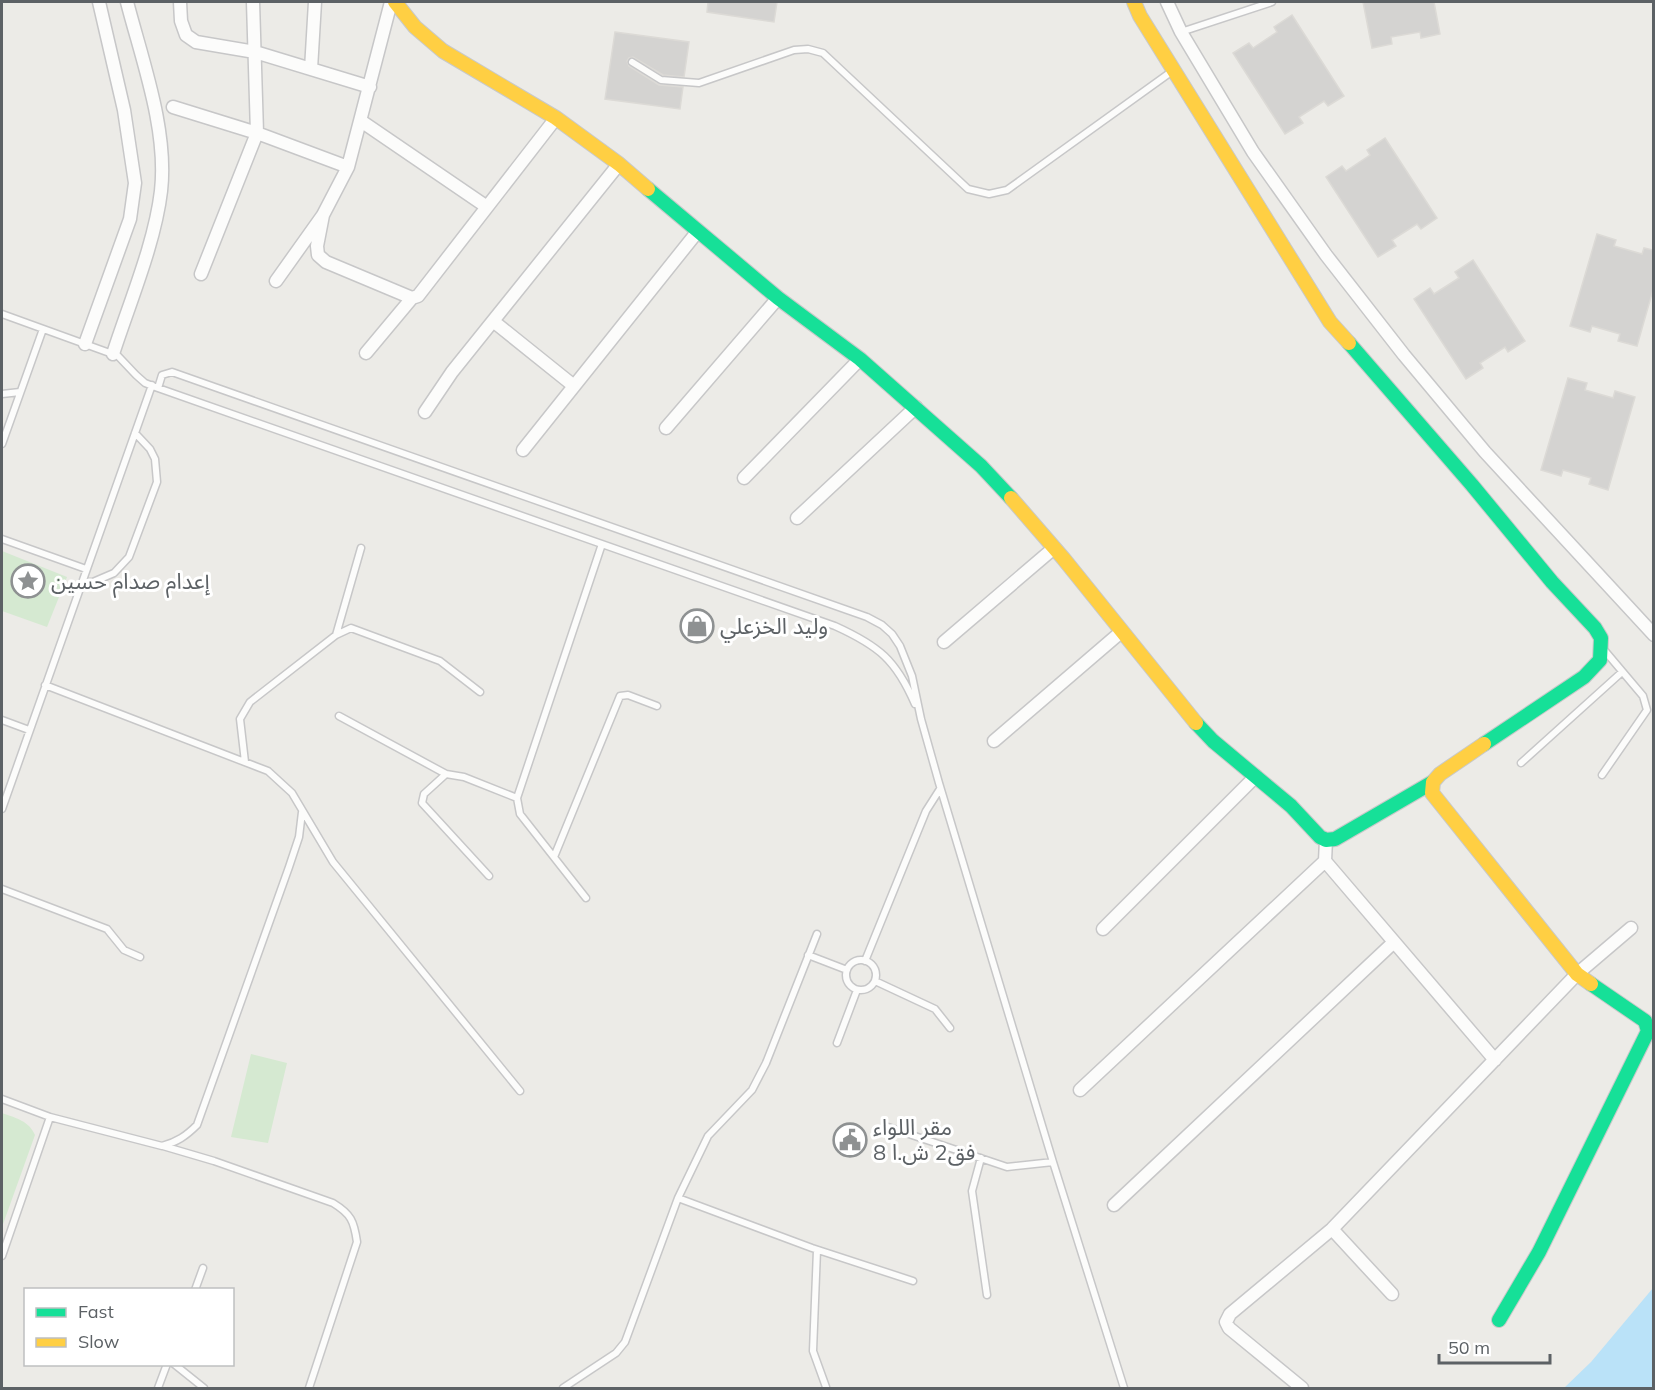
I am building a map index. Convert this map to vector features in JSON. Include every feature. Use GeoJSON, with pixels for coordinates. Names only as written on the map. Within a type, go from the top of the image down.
{"type":"FeatureCollection","features":[{"type":"Feature","properties":{"kind":"street"},"geometry":{"type":"LineString","coordinates":[[85,344],[130,219],[135,183],[124,110],[99,2]]}},
{"type":"Feature","properties":{"kind":"street"},"geometry":{"type":"LineString","coordinates":[[113,354],[155,225],[161,189],[161,149],[155,110],[127,2]]}},
{"type":"Feature","properties":{"kind":"street"},"geometry":{"type":"LineString","coordinates":[[180,2],[186,35],[196,42],[255,52],[370,87]]}},
{"type":"Feature","properties":{"kind":"street"},"geometry":{"type":"LineString","coordinates":[[201,274],[256,133],[253,2]]}},
{"type":"Feature","properties":{"kind":"street"},"geometry":{"type":"LineString","coordinates":[[311,69],[315,2]]}},
{"type":"Feature","properties":{"kind":"street"},"geometry":{"type":"LineString","coordinates":[[276,281],[323,215],[348,167],[393,2]]}},
{"type":"Feature","properties":{"kind":"street"},"geometry":{"type":"LineString","coordinates":[[393,2],[415,27],[443,51],[556,118],[618,164],[778,298],[860,359],[916,407],[981,466],[1054,548],[1184,710],[1213,741],[1291,806],[1320,837],[1326,840],[1335,839],[1433,782],[1440,774],[1584,677],[1600,660],[1602,649],[1600,638],[1595,628],[1552,582],[1472,485],[1330,322],[1173,70],[1134,2]]}},
{"type":"Feature","properties":{"kind":"street"},"geometry":{"type":"LineString","coordinates":[[1167,2],[1181,32],[1253,152],[1326,255],[1404,355],[1485,452],[1653,635]]}},
{"type":"Feature","properties":{"kind":"street"},"geometry":{"type":"LineString","coordinates":[[173,107],[256,133],[348,167]]}},
{"type":"Feature","properties":{"kind":"street"},"geometry":{"type":"LineString","coordinates":[[366,353],[412,298],[417,296],[556,118]]}},
{"type":"Feature","properties":{"kind":"street"},"geometry":{"type":"LineString","coordinates":[[361,121],[487,207]]}},
{"type":"Feature","properties":{"kind":"street"},"geometry":{"type":"LineString","coordinates":[[425,412],[452,372],[618,164]]}},
{"type":"Feature","properties":{"kind":"street"},"geometry":{"type":"LineString","coordinates":[[323,215],[317,246],[318,255],[326,262],[412,298]]}},
{"type":"Feature","properties":{"kind":"street"},"geometry":{"type":"LineString","coordinates":[[523,450],[698,231]]}},
{"type":"Feature","properties":{"kind":"street"},"geometry":{"type":"LineString","coordinates":[[666,428],[778,298]]}},
{"type":"Feature","properties":{"kind":"street"},"geometry":{"type":"LineString","coordinates":[[493,321],[574,386]]}},
{"type":"Feature","properties":{"kind":"street"},"geometry":{"type":"LineString","coordinates":[[744,478],[860,359]]}},
{"type":"Feature","properties":{"kind":"street"},"geometry":{"type":"LineString","coordinates":[[797,518],[916,407]]}},
{"type":"Feature","properties":{"kind":"street"},"geometry":{"type":"LineString","coordinates":[[944,642],[1054,548]]}},
{"type":"Feature","properties":{"kind":"street"},"geometry":{"type":"LineString","coordinates":[[994,741],[1121,632]]}},
{"type":"Feature","properties":{"kind":"street"},"geometry":{"type":"LineString","coordinates":[[1103,928],[1256,776]]}},
{"type":"Feature","properties":{"kind":"street"},"geometry":{"type":"LineString","coordinates":[[1433,782],[1432,793],[1577,974],[1645,1022],[1648,1030],[1539,1252],[1499,1320]]}},
{"type":"Feature","properties":{"kind":"street"},"geometry":{"type":"LineString","coordinates":[[1326,840],[1325,861],[1495,1060]]}},
{"type":"Feature","properties":{"kind":"street"},"geometry":{"type":"LineString","coordinates":[[1080,1090],[1325,861]]}},
{"type":"Feature","properties":{"kind":"street"},"geometry":{"type":"LineString","coordinates":[[1302,1389],[1228,1328],[1226,1322],[1230,1314],[1332,1229],[1577,974],[1631,928]]}},
{"type":"Feature","properties":{"kind":"street"},"geometry":{"type":"LineString","coordinates":[[1114,1204],[1395,942]]}},
{"type":"Feature","properties":{"kind":"street"},"geometry":{"type":"LineString","coordinates":[[1332,1229],[1392,1294]]}},
{"type":"Feature","properties":{"kind":"lane"},"geometry":{"type":"LineString","coordinates":[[1181,32],[1272,2]]}},
{"type":"Feature","properties":{"kind":"lane"},"geometry":{"type":"LineString","coordinates":[[632,62],[661,80],[699,83],[794,50],[808,49],[823,52],[968,189],[989,194],[1007,190],[1173,70]]}},
{"type":"Feature","properties":{"kind":"lane"},"geometry":{"type":"LineString","coordinates":[[2,314],[118,356],[136,375],[155,387],[858,636],[887,657],[898,670],[921,718]]}},
{"type":"Feature","properties":{"kind":"lane"},"geometry":{"type":"LineString","coordinates":[[2,444],[43,328]]}},
{"type":"Feature","properties":{"kind":"lane"},"geometry":{"type":"LineString","coordinates":[[2,809],[135,433],[162,375],[172,372],[867,617],[882,625],[892,634],[900,646],[912,676],[940,789],[1124,1389]]}},
{"type":"Feature","properties":{"kind":"lane"},"geometry":{"type":"LineString","coordinates":[[2,394],[20,392]]}},
{"type":"Feature","properties":{"kind":"lane"},"geometry":{"type":"LineString","coordinates":[[82,582],[93,582],[114,573],[129,557],[157,482],[155,459],[150,449],[135,433]]}},
{"type":"Feature","properties":{"kind":"lane"},"geometry":{"type":"LineString","coordinates":[[2,539],[87,569]]}},
{"type":"Feature","properties":{"kind":"lane"},"geometry":{"type":"LineString","coordinates":[[586,898],[520,814],[517,798],[602,544]]}},
{"type":"Feature","properties":{"kind":"lane"},"geometry":{"type":"LineString","coordinates":[[336,635],[361,548]]}},
{"type":"Feature","properties":{"kind":"lane"},"geometry":{"type":"LineString","coordinates":[[245,762],[240,719],[250,702],[336,635],[351,628],[440,661],[480,692]]}},
{"type":"Feature","properties":{"kind":"lane"},"geometry":{"type":"LineString","coordinates":[[1602,649],[1643,696],[1647,710],[1602,775]]}},
{"type":"Feature","properties":{"kind":"lane"},"geometry":{"type":"LineString","coordinates":[[1521,763],[1622,672]]}},
{"type":"Feature","properties":{"kind":"lane"},"geometry":{"type":"LineString","coordinates":[[45,685],[268,771],[280,780],[292,793],[333,862],[520,1091]]}},
{"type":"Feature","properties":{"kind":"lane"},"geometry":{"type":"LineString","coordinates":[[554,857],[620,696],[628,695],[657,706]]}},
{"type":"Feature","properties":{"kind":"lane"},"geometry":{"type":"LineString","coordinates":[[339,716],[447,774],[464,777],[517,798]]}},
{"type":"Feature","properties":{"kind":"lane"},"geometry":{"type":"LineString","coordinates":[[2,720],[29,730]]}},
{"type":"Feature","properties":{"kind":"lane"},"geometry":{"type":"LineString","coordinates":[[447,774],[424,794],[422,803],[489,876]]}},
{"type":"Feature","properties":{"kind":"lane"},"geometry":{"type":"LineString","coordinates":[[865,961],[926,811],[940,789]]}},
{"type":"Feature","properties":{"kind":"lane"},"geometry":{"type":"LineString","coordinates":[[162,1146],[176,1143],[187,1136],[197,1125],[299,837],[302,811]]}},
{"type":"Feature","properties":{"kind":"lane"},"geometry":{"type":"LineString","coordinates":[[2,890],[107,929],[124,950],[140,957]]}},
{"type":"Feature","properties":{"kind":"lane"},"geometry":{"type":"LineString","coordinates":[[563,1389],[616,1353],[625,1342],[678,1198],[708,1136],[753,1090],[817,934]]}},
{"type":"Feature","properties":{"kind":"lane"},"geometry":{"type":"LineString","coordinates":[[808,955],[847,970]]}},
{"type":"Feature","properties":{"kind":"lane"},"geometry":{"type":"LineString","coordinates":[[858,960],[865,961],[872,965],[876,973],[874,981],[867,989],[857,990],[850,986],[846,978],[847,970],[858,960]]}},
{"type":"Feature","properties":{"kind":"lane"},"geometry":{"type":"LineString","coordinates":[[874,981],[935,1009],[950,1028]]}},
{"type":"Feature","properties":{"kind":"lane"},"geometry":{"type":"LineString","coordinates":[[837,1043],[857,990]]}},
{"type":"Feature","properties":{"kind":"lane"},"geometry":{"type":"LineString","coordinates":[[2,1099],[50,1117],[214,1161],[333,1203],[346,1211],[354,1223],[357,1242],[309,1389]]}},
{"type":"Feature","properties":{"kind":"lane"},"geometry":{"type":"LineString","coordinates":[[2,1256],[50,1117]]}},
{"type":"Feature","properties":{"kind":"lane"},"geometry":{"type":"LineString","coordinates":[[888,1127],[1007,1167],[1053,1162]]}},
{"type":"Feature","properties":{"kind":"lane"},"geometry":{"type":"LineString","coordinates":[[981,1158],[972,1191],[987,1295]]}},
{"type":"Feature","properties":{"kind":"lane"},"geometry":{"type":"LineString","coordinates":[[678,1198],[817,1250],[913,1281]]}},
{"type":"Feature","properties":{"kind":"lane"},"geometry":{"type":"LineString","coordinates":[[817,1250],[813,1351],[826,1387]]}},
{"type":"Feature","properties":{"kind":"lane"},"geometry":{"type":"LineString","coordinates":[[196,1288],[202,1268]]}},
{"type":"Feature","properties":{"kind":"lane"},"geometry":{"type":"LineString","coordinates":[[158,1389],[167,1366]]}},
{"type":"Feature","properties":{"kind":"lane"},"geometry":{"type":"LineString","coordinates":[[175,1366],[204,1389]]}},
{"type":"Feature","properties":{"kind":"green space"},"geometry":{"type":"Polygon","coordinates":[[[2,551],[67,577],[47,627],[2,611],[2,551]]]}},
{"type":"Feature","properties":{"kind":"green space"},"geometry":{"type":"Polygon","coordinates":[[[251,1054],[287,1063],[268,1143],[231,1137],[251,1054]]]}},
{"type":"Feature","properties":{"kind":"green space"},"geometry":{"type":"Polygon","coordinates":[[[2,1113],[26,1123],[35,1135],[2,1227],[2,1113]]]}},
{"type":"Feature","properties":{"kind":"water"},"geometry":{"type":"Polygon","coordinates":[[[1653,1288],[1653,1388],[1564,1388],[1591,1362],[1653,1288]]]}},
{"type":"Feature","properties":{"kind":"building"},"geometry":{"type":"Polygon","coordinates":[[[708,2],[777,2],[774,22],[707,12],[708,2]]]}},
{"type":"Feature","properties":{"kind":"building"},"geometry":{"type":"Polygon","coordinates":[[[1363,2],[1434,2],[1440,34],[1421,38],[1420,32],[1391,37],[1392,44],[1372,48],[1363,2]]]}},
{"type":"Feature","properties":{"kind":"building"},"geometry":{"type":"Polygon","coordinates":[[[1292,15],[1344,96],[1328,106],[1324,101],[1299,117],[1303,123],[1285,134],[1233,53],[1249,43],[1253,48],[1277,32],[1274,27],[1292,15]]]}},
{"type":"Feature","properties":{"kind":"building"},"geometry":{"type":"Polygon","coordinates":[[[615,32],[689,42],[684,77],[663,75],[633,57],[627,61],[629,66],[659,85],[683,87],[680,109],[605,99],[615,32]]]}},
{"type":"Feature","properties":{"kind":"building"},"geometry":{"type":"Polygon","coordinates":[[[1385,138],[1437,218],[1421,229],[1417,224],[1392,240],[1396,246],[1378,257],[1326,177],[1342,166],[1346,171],[1370,155],[1367,150],[1385,138]]]}},
{"type":"Feature","properties":{"kind":"building"},"geometry":{"type":"Polygon","coordinates":[[[1597,234],[1616,240],[1614,246],[1642,254],[1644,248],[1653,250],[1653,290],[1637,346],[1618,341],[1620,334],[1592,326],[1590,332],[1570,326],[1597,234]]]}},
{"type":"Feature","properties":{"kind":"building"},"geometry":{"type":"Polygon","coordinates":[[[1473,260],[1525,341],[1508,352],[1505,347],[1480,363],[1483,368],[1466,379],[1414,299],[1430,288],[1434,294],[1459,278],[1455,272],[1473,260]]]}},
{"type":"Feature","properties":{"kind":"building"},"geometry":{"type":"Polygon","coordinates":[[[1568,378],[1587,383],[1585,390],[1613,398],[1615,391],[1635,397],[1608,490],[1589,484],[1591,478],[1563,470],[1561,476],[1541,470],[1568,378]]]}},
{"type":"Feature","properties":{"kind":"traffic: fast"},"geometry":{"type":"LineString","coordinates":[[648,189],[778,298],[860,359],[981,466],[1011,498]]}},
{"type":"Feature","properties":{"kind":"traffic: fast"},"geometry":{"type":"LineString","coordinates":[[1349,343],[1472,485],[1552,582],[1595,628],[1601,638],[1600,660],[1584,677],[1484,744]]}},
{"type":"Feature","properties":{"kind":"traffic: fast"},"geometry":{"type":"LineString","coordinates":[[1196,723],[1213,741],[1291,806],[1320,837],[1326,840],[1335,839],[1433,782]]}},
{"type":"Feature","properties":{"kind":"traffic: fast"},"geometry":{"type":"LineString","coordinates":[[1499,1320],[1539,1252],[1648,1031],[1645,1021],[1591,984]]}},
{"type":"Feature","properties":{"kind":"traffic: slow"},"geometry":{"type":"LineString","coordinates":[[395,2],[415,27],[443,51],[556,118],[619,164],[648,189]]}},
{"type":"Feature","properties":{"kind":"traffic: slow"},"geometry":{"type":"LineString","coordinates":[[1134,2],[1140,16],[1330,322],[1349,343]]}},
{"type":"Feature","properties":{"kind":"traffic: slow"},"geometry":{"type":"LineString","coordinates":[[1011,498],[1063,558],[1196,723]]}},
{"type":"Feature","properties":{"kind":"traffic: slow"},"geometry":{"type":"LineString","coordinates":[[1484,744],[1440,774],[1433,782],[1432,793],[1577,974],[1591,984]]}},
{"type":"Feature","properties":{"kind":"place","name":"إعدام صدام حسين"},"geometry":{"type":"Point","coordinates":[28,581]}},
{"type":"Feature","properties":{"kind":"place","name":"وليد الخزعلي"},"geometry":{"type":"Point","coordinates":[697,626]}},
{"type":"Feature","properties":{"kind":"place","name":"مقر اللواء 8 فق2 ش.ا"},"geometry":{"type":"Point","coordinates":[850,1140]}}]}
